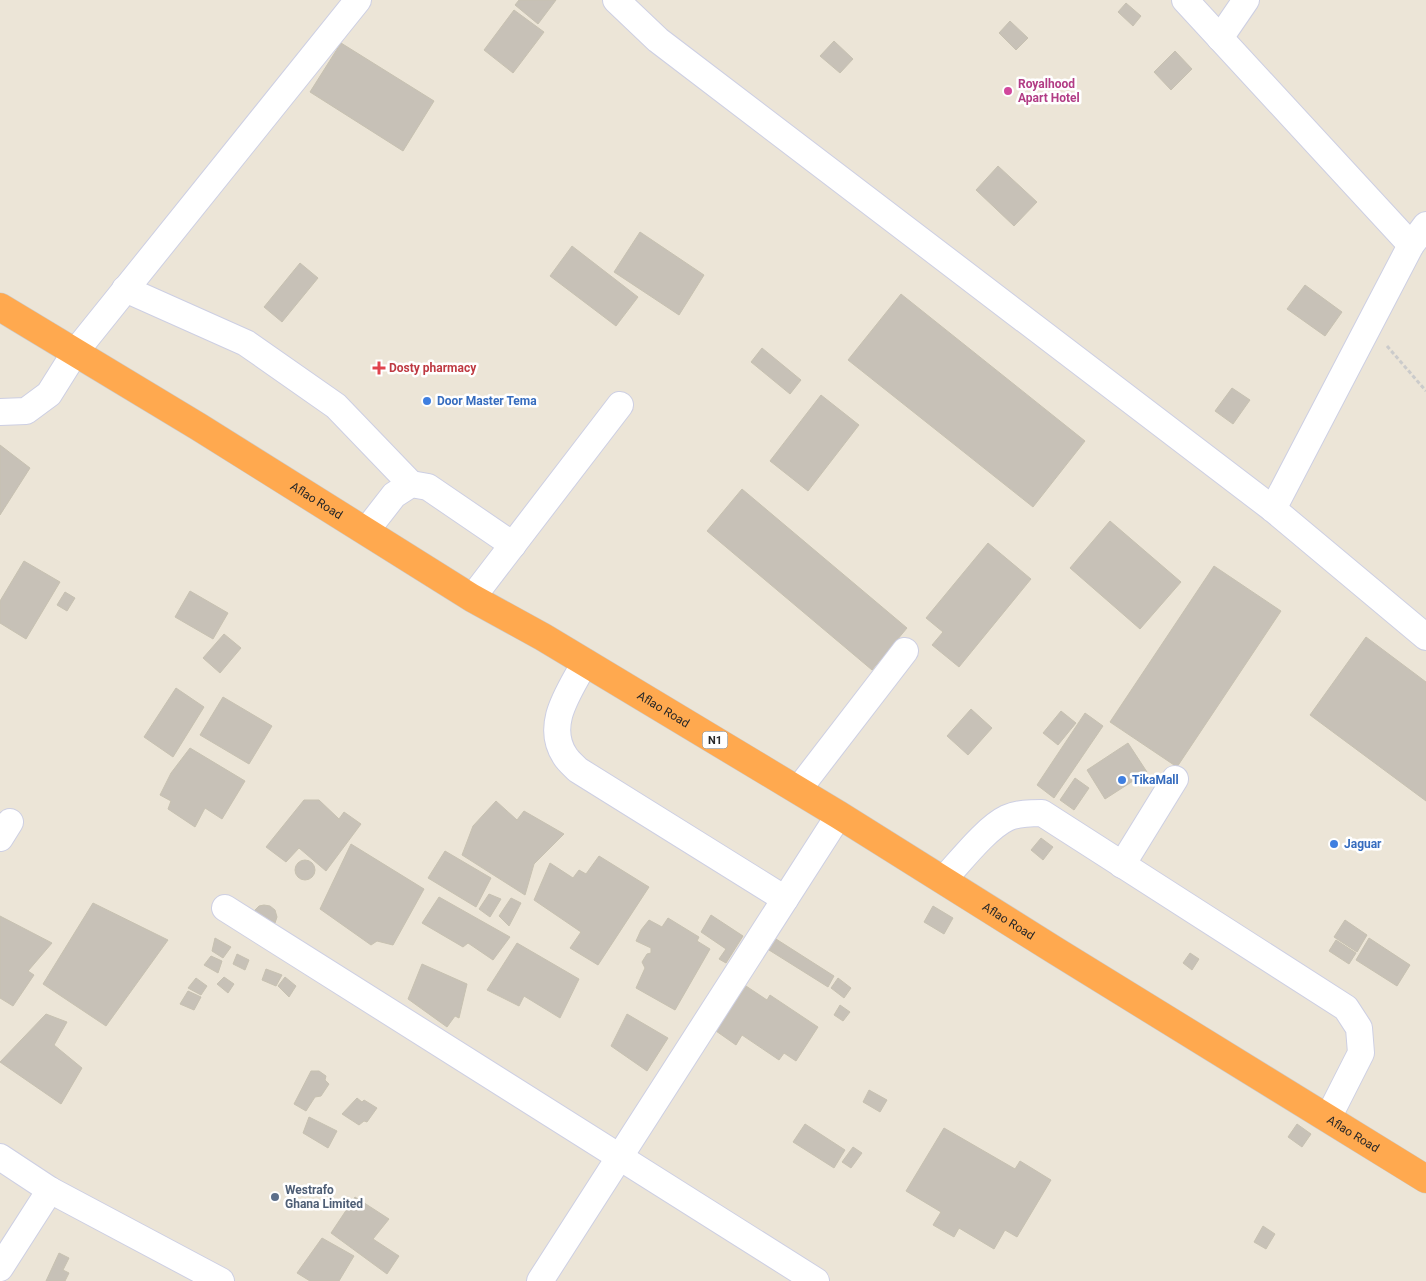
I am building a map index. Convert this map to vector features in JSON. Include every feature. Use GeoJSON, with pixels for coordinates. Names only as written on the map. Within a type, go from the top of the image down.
{"type":"FeatureCollection","features":[{"type":"Feature","properties":{"kind":"highway","name":"Aflao Road"},"geometry":{"type":"LineString","coordinates":[[0,307],[76,351],[472,598],[585,662],[839,815],[1056,952],[1426,1179]]}},
{"type":"Feature","properties":{"kind":"street"},"geometry":{"type":"LineString","coordinates":[[0,412],[26,411],[49,394],[76,351],[358,0]]}},
{"type":"Feature","properties":{"kind":"street"},"geometry":{"type":"LineString","coordinates":[[616,0],[658,40],[1273,509],[1426,637]]}},
{"type":"Feature","properties":{"kind":"street"},"geometry":{"type":"LineString","coordinates":[[1185,0],[1220,38],[1419,235],[1273,509]]}},
{"type":"Feature","properties":{"kind":"street"},"geometry":{"type":"LineString","coordinates":[[1220,38],[1246,0]]}},
{"type":"Feature","properties":{"kind":"street"},"geometry":{"type":"LineString","coordinates":[[125,289],[246,343],[336,406],[411,484],[428,487],[513,545]]}},
{"type":"Feature","properties":{"kind":"street"},"geometry":{"type":"LineString","coordinates":[[472,598],[620,405]]}},
{"type":"Feature","properties":{"kind":"street"},"geometry":{"type":"LineString","coordinates":[[366,531],[394,495],[411,484]]}},
{"type":"Feature","properties":{"kind":"street"},"geometry":{"type":"LineString","coordinates":[[798,790],[905,651]]}},
{"type":"Feature","properties":{"kind":"street"},"geometry":{"type":"LineString","coordinates":[[585,662],[559,713],[557,739],[565,756],[578,770],[785,900]]}},
{"type":"Feature","properties":{"kind":"street"},"geometry":{"type":"LineString","coordinates":[[1122,865],[1175,779]]}},
{"type":"Feature","properties":{"kind":"street"},"geometry":{"type":"LineString","coordinates":[[943,880],[992,827],[1008,817],[1042,813],[1346,1008],[1359,1028],[1361,1052],[1328,1118]]}},
{"type":"Feature","properties":{"kind":"street"},"geometry":{"type":"LineString","coordinates":[[540,1281],[839,815]]}},
{"type":"Feature","properties":{"kind":"street"},"geometry":{"type":"LineString","coordinates":[[225,908],[816,1281]]}},
{"type":"Feature","properties":{"kind":"street"},"geometry":{"type":"LineString","coordinates":[[0,1157],[50,1190],[221,1281]]}},
{"type":"Feature","properties":{"kind":"street"},"geometry":{"type":"LineString","coordinates":[[0,1268],[50,1190]]}},
{"type":"Feature","properties":{"kind":"path"},"geometry":{"type":"LineString","coordinates":[[1369,326],[1426,391]]}},
{"type":"Feature","properties":{"kind":"building"},"geometry":{"type":"Polygon","coordinates":[[[519,0],[556,0],[538,24],[515,5],[519,0]]]}},
{"type":"Feature","properties":{"kind":"building"},"geometry":{"type":"Polygon","coordinates":[[[1126,3],[1141,16],[1133,26],[1118,12],[1126,3]]]}},
{"type":"Feature","properties":{"kind":"building"},"geometry":{"type":"Polygon","coordinates":[[[514,10],[544,32],[513,73],[484,50],[514,10]]]}},
{"type":"Feature","properties":{"kind":"building"},"geometry":{"type":"Polygon","coordinates":[[[1010,21],[1028,38],[1016,50],[999,33],[1010,21]]]}},
{"type":"Feature","properties":{"kind":"building"},"geometry":{"type":"Polygon","coordinates":[[[834,41],[853,59],[840,73],[820,56],[834,41]]]}},
{"type":"Feature","properties":{"kind":"building"},"geometry":{"type":"Polygon","coordinates":[[[341,43],[434,101],[403,151],[310,92],[341,43]]]}},
{"type":"Feature","properties":{"kind":"building"},"geometry":{"type":"Polygon","coordinates":[[[1175,51],[1192,69],[1171,90],[1154,72],[1175,51]]]}},
{"type":"Feature","properties":{"kind":"building"},"geometry":{"type":"Polygon","coordinates":[[[998,166],[1037,202],[1014,226],[976,190],[998,166]]]}},
{"type":"Feature","properties":{"kind":"building"},"geometry":{"type":"Polygon","coordinates":[[[640,232],[704,275],[679,315],[614,272],[640,232]]]}},
{"type":"Feature","properties":{"kind":"building"},"geometry":{"type":"Polygon","coordinates":[[[572,246],[638,297],[616,326],[550,276],[572,246]]]}},
{"type":"Feature","properties":{"kind":"building"},"geometry":{"type":"Polygon","coordinates":[[[300,263],[318,278],[282,322],[264,307],[300,263]]]}},
{"type":"Feature","properties":{"kind":"building"},"geometry":{"type":"Polygon","coordinates":[[[1305,285],[1342,312],[1325,336],[1287,309],[1305,285]]]}},
{"type":"Feature","properties":{"kind":"building"},"geometry":{"type":"Polygon","coordinates":[[[901,294],[1085,441],[1033,507],[848,360],[901,294]]]}},
{"type":"Feature","properties":{"kind":"building"},"geometry":{"type":"Polygon","coordinates":[[[762,348],[801,380],[790,394],[751,362],[762,348]]]}},
{"type":"Feature","properties":{"kind":"building"},"geometry":{"type":"Polygon","coordinates":[[[1232,388],[1250,400],[1233,424],[1215,411],[1232,388]]]}},
{"type":"Feature","properties":{"kind":"building"},"geometry":{"type":"Polygon","coordinates":[[[821,395],[859,425],[808,491],[770,461],[821,395]]]}},
{"type":"Feature","properties":{"kind":"building"},"geometry":{"type":"Polygon","coordinates":[[[0,445],[30,468],[0,515],[0,445]]]}},
{"type":"Feature","properties":{"kind":"building"},"geometry":{"type":"Polygon","coordinates":[[[742,489],[907,628],[872,670],[707,531],[742,489]]]}},
{"type":"Feature","properties":{"kind":"building"},"geometry":{"type":"Polygon","coordinates":[[[1110,521],[1181,582],[1140,629],[1070,568],[1110,521]]]}},
{"type":"Feature","properties":{"kind":"building"},"geometry":{"type":"Polygon","coordinates":[[[988,543],[1031,579],[959,667],[932,645],[943,632],[926,618],[988,543]]]}},
{"type":"Feature","properties":{"kind":"building"},"geometry":{"type":"Polygon","coordinates":[[[24,561],[60,582],[26,639],[0,623],[0,601],[24,561]]]}},
{"type":"Feature","properties":{"kind":"building"},"geometry":{"type":"Polygon","coordinates":[[[1214,566],[1281,611],[1177,767],[1110,722],[1214,566]]]}},
{"type":"Feature","properties":{"kind":"building"},"geometry":{"type":"Polygon","coordinates":[[[190,591],[228,613],[213,639],[175,617],[190,591]]]}},
{"type":"Feature","properties":{"kind":"building"},"geometry":{"type":"Polygon","coordinates":[[[65,592],[75,598],[67,611],[57,605],[65,592]]]}},
{"type":"Feature","properties":{"kind":"building"},"geometry":{"type":"Polygon","coordinates":[[[224,634],[241,648],[220,673],[203,658],[224,634]]]}},
{"type":"Feature","properties":{"kind":"building"},"geometry":{"type":"Polygon","coordinates":[[[1366,637],[1426,682],[1426,801],[1310,715],[1366,637]]]}},
{"type":"Feature","properties":{"kind":"building"},"geometry":{"type":"Polygon","coordinates":[[[176,688],[204,707],[173,757],[144,737],[176,688]]]}},
{"type":"Feature","properties":{"kind":"building"},"geometry":{"type":"Polygon","coordinates":[[[223,697],[272,726],[249,764],[200,735],[223,697]]]}},
{"type":"Feature","properties":{"kind":"building"},"geometry":{"type":"Polygon","coordinates":[[[971,709],[992,728],[968,755],[947,736],[971,709]]]}},
{"type":"Feature","properties":{"kind":"building"},"geometry":{"type":"Polygon","coordinates":[[[1061,711],[1076,723],[1058,745],[1043,733],[1061,711]]]}},
{"type":"Feature","properties":{"kind":"building"},"geometry":{"type":"Polygon","coordinates":[[[1085,713],[1103,726],[1054,798],[1037,785],[1085,713]]]}},
{"type":"Feature","properties":{"kind":"building"},"geometry":{"type":"Polygon","coordinates":[[[1128,743],[1147,772],[1105,799],[1087,770],[1128,743]]]}},
{"type":"Feature","properties":{"kind":"building"},"geometry":{"type":"Polygon","coordinates":[[[190,748],[245,781],[222,819],[205,808],[195,827],[168,809],[171,801],[160,795],[171,773],[190,748]]]}},
{"type":"Feature","properties":{"kind":"building"},"geometry":{"type":"Polygon","coordinates":[[[1075,778],[1089,788],[1074,810],[1060,800],[1075,778]]]}},
{"type":"Feature","properties":{"kind":"building"},"geometry":{"type":"Polygon","coordinates":[[[304,800],[319,800],[339,819],[344,812],[361,824],[326,871],[299,848],[286,862],[266,847],[304,800]]]}},
{"type":"Feature","properties":{"kind":"building"},"geometry":{"type":"Polygon","coordinates":[[[496,801],[517,820],[524,811],[564,834],[534,864],[525,895],[462,855],[473,826],[496,801]]]}},
{"type":"Feature","properties":{"kind":"building"},"geometry":{"type":"Polygon","coordinates":[[[1041,838],[1053,847],[1043,860],[1031,850],[1041,838]]]}},
{"type":"Feature","properties":{"kind":"building"},"geometry":{"type":"Polygon","coordinates":[[[351,844],[424,889],[393,945],[377,941],[371,945],[320,909],[351,844]]]}},
{"type":"Feature","properties":{"kind":"building"},"geometry":{"type":"Polygon","coordinates":[[[445,851],[491,878],[476,907],[428,878],[445,851]]]}},
{"type":"Feature","properties":{"kind":"building"},"geometry":{"type":"Polygon","coordinates":[[[599,856],[649,887],[598,965],[570,948],[581,932],[534,900],[550,863],[573,878],[579,870],[586,874],[599,856]]]}},
{"type":"Feature","properties":{"kind":"building"},"geometry":{"type":"Polygon","coordinates":[[[305,860],[312,863],[315,870],[312,877],[305,880],[298,877],[295,870],[298,863],[305,860]]]}},
{"type":"Feature","properties":{"kind":"building"},"geometry":{"type":"Polygon","coordinates":[[[489,894],[501,899],[490,917],[479,909],[489,894]]]}},
{"type":"Feature","properties":{"kind":"building"},"geometry":{"type":"Polygon","coordinates":[[[439,897],[510,937],[493,960],[468,943],[463,947],[422,923],[439,897]]]}},
{"type":"Feature","properties":{"kind":"building"},"geometry":{"type":"Polygon","coordinates":[[[511,898],[521,903],[509,926],[499,916],[511,898]]]}},
{"type":"Feature","properties":{"kind":"building"},"geometry":{"type":"Polygon","coordinates":[[[93,903],[168,940],[106,1026],[43,984],[93,903]]]}},
{"type":"Feature","properties":{"kind":"building"},"geometry":{"type":"Polygon","coordinates":[[[259,906],[270,906],[275,910],[277,917],[271,927],[254,911],[259,906]]]}},
{"type":"Feature","properties":{"kind":"building"},"geometry":{"type":"Polygon","coordinates":[[[933,906],[953,918],[944,934],[924,922],[933,906]]]}},
{"type":"Feature","properties":{"kind":"building"},"geometry":{"type":"Polygon","coordinates":[[[711,915],[743,936],[726,963],[719,959],[726,949],[701,932],[711,915]]]}},
{"type":"Feature","properties":{"kind":"building"},"geometry":{"type":"Polygon","coordinates":[[[0,916],[52,943],[28,971],[34,975],[13,1006],[0,998],[0,916]]]}},
{"type":"Feature","properties":{"kind":"building"},"geometry":{"type":"Polygon","coordinates":[[[668,918],[699,937],[697,941],[710,949],[675,1010],[636,988],[645,968],[642,962],[647,954],[651,953],[651,948],[636,941],[641,930],[649,920],[662,927],[668,918]]]}},
{"type":"Feature","properties":{"kind":"building"},"geometry":{"type":"Polygon","coordinates":[[[1345,920],[1367,935],[1357,952],[1334,937],[1345,920]]]}},
{"type":"Feature","properties":{"kind":"building"},"geometry":{"type":"Polygon","coordinates":[[[215,938],[231,947],[223,958],[212,951],[215,938]]]}},
{"type":"Feature","properties":{"kind":"building"},"geometry":{"type":"Polygon","coordinates":[[[1369,938],[1410,965],[1397,986],[1356,960],[1369,938]]]}},
{"type":"Feature","properties":{"kind":"building"},"geometry":{"type":"Polygon","coordinates":[[[776,939],[834,976],[828,987],[769,950],[776,939]]]}},
{"type":"Feature","properties":{"kind":"building"},"geometry":{"type":"Polygon","coordinates":[[[1336,940],[1356,953],[1349,964],[1329,951],[1336,940]]]}},
{"type":"Feature","properties":{"kind":"building"},"geometry":{"type":"Polygon","coordinates":[[[517,943],[579,979],[560,1018],[524,996],[519,1006],[487,990],[517,943]]]}},
{"type":"Feature","properties":{"kind":"building"},"geometry":{"type":"Polygon","coordinates":[[[1190,953],[1199,959],[1192,970],[1183,963],[1190,953]]]}},
{"type":"Feature","properties":{"kind":"building"},"geometry":{"type":"Polygon","coordinates":[[[237,954],[249,960],[245,970],[233,964],[237,954]]]}},
{"type":"Feature","properties":{"kind":"building"},"geometry":{"type":"Polygon","coordinates":[[[211,956],[222,961],[218,973],[204,965],[211,956]]]}},
{"type":"Feature","properties":{"kind":"building"},"geometry":{"type":"Polygon","coordinates":[[[422,964],[467,984],[459,1018],[455,1016],[447,1027],[408,999],[422,964]]]}},
{"type":"Feature","properties":{"kind":"building"},"geometry":{"type":"Polygon","coordinates":[[[266,969],[282,975],[276,986],[262,980],[266,969]]]}},
{"type":"Feature","properties":{"kind":"building"},"geometry":{"type":"Polygon","coordinates":[[[224,977],[234,984],[228,993],[217,984],[224,977]]]}},
{"type":"Feature","properties":{"kind":"building"},"geometry":{"type":"Polygon","coordinates":[[[285,977],[296,986],[289,997],[278,986],[285,977]]]}},
{"type":"Feature","properties":{"kind":"building"},"geometry":{"type":"Polygon","coordinates":[[[196,978],[207,986],[201,995],[188,988],[196,978]]]}},
{"type":"Feature","properties":{"kind":"building"},"geometry":{"type":"Polygon","coordinates":[[[838,978],[851,988],[844,998],[831,988],[838,978]]]}},
{"type":"Feature","properties":{"kind":"building"},"geometry":{"type":"Polygon","coordinates":[[[746,986],[767,1000],[770,995],[818,1027],[796,1061],[784,1053],[779,1060],[742,1035],[736,1045],[716,1031],[746,986]]]}},
{"type":"Feature","properties":{"kind":"building"},"geometry":{"type":"Polygon","coordinates":[[[188,991],[201,997],[194,1010],[180,1004],[188,991]]]}},
{"type":"Feature","properties":{"kind":"building"},"geometry":{"type":"Polygon","coordinates":[[[840,1005],[850,1012],[843,1021],[834,1015],[840,1005]]]}},
{"type":"Feature","properties":{"kind":"building"},"geometry":{"type":"Polygon","coordinates":[[[46,1014],[67,1022],[54,1045],[82,1068],[61,1104],[0,1062],[46,1014]]]}},
{"type":"Feature","properties":{"kind":"building"},"geometry":{"type":"Polygon","coordinates":[[[627,1014],[668,1038],[647,1071],[611,1046],[627,1014]]]}},
{"type":"Feature","properties":{"kind":"building"},"geometry":{"type":"Polygon","coordinates":[[[311,1071],[319,1071],[326,1076],[325,1080],[329,1084],[321,1096],[315,1097],[306,1111],[294,1104],[311,1071]]]}},
{"type":"Feature","properties":{"kind":"building"},"geometry":{"type":"Polygon","coordinates":[[[869,1090],[887,1100],[880,1112],[863,1102],[869,1090]]]}},
{"type":"Feature","properties":{"kind":"building"},"geometry":{"type":"Polygon","coordinates":[[[357,1098],[377,1108],[367,1122],[364,1121],[359,1125],[342,1114],[357,1098]]]}},
{"type":"Feature","properties":{"kind":"building"},"geometry":{"type":"Polygon","coordinates":[[[309,1117],[337,1131],[328,1148],[303,1133],[309,1117]]]}},
{"type":"Feature","properties":{"kind":"building"},"geometry":{"type":"Polygon","coordinates":[[[805,1124],[845,1150],[834,1168],[793,1142],[805,1124]]]}},
{"type":"Feature","properties":{"kind":"building"},"geometry":{"type":"Polygon","coordinates":[[[1297,1124],[1311,1134],[1302,1147],[1288,1137],[1297,1124]]]}},
{"type":"Feature","properties":{"kind":"building"},"geometry":{"type":"Polygon","coordinates":[[[944,1128],[1015,1169],[1020,1161],[1051,1180],[1017,1237],[1005,1230],[994,1249],[959,1228],[954,1237],[933,1225],[941,1212],[906,1191],[944,1128]]]}},
{"type":"Feature","properties":{"kind":"building"},"geometry":{"type":"Polygon","coordinates":[[[853,1147],[862,1153],[851,1168],[842,1162],[853,1147]]]}},
{"type":"Feature","properties":{"kind":"building"},"geometry":{"type":"Polygon","coordinates":[[[355,1197],[389,1219],[373,1239],[399,1256],[387,1274],[331,1233],[355,1197]]]}},
{"type":"Feature","properties":{"kind":"building"},"geometry":{"type":"Polygon","coordinates":[[[1263,1226],[1275,1234],[1266,1249],[1254,1242],[1263,1226]]]}},
{"type":"Feature","properties":{"kind":"building"},"geometry":{"type":"Polygon","coordinates":[[[322,1238],[354,1256],[339,1281],[310,1281],[297,1273],[322,1238]]]}},
{"type":"Feature","properties":{"kind":"building"},"geometry":{"type":"Polygon","coordinates":[[[59,1253],[69,1258],[63,1270],[69,1273],[65,1281],[46,1281],[59,1253]]]}},
{"type":"Feature","properties":{"kind":"place","name":"Royalhood Apart Hotel"},"geometry":{"type":"Point","coordinates":[1008,91]}},
{"type":"Feature","properties":{"kind":"place","name":"Dosty pharmacy"},"geometry":{"type":"Point","coordinates":[379,368]}},
{"type":"Feature","properties":{"kind":"place","name":"Door Master Tema"},"geometry":{"type":"Point","coordinates":[427,401]}},
{"type":"Feature","properties":{"kind":"place","name":"TikaMall"},"geometry":{"type":"Point","coordinates":[1122,780]}},
{"type":"Feature","properties":{"kind":"place","name":"Jaguar"},"geometry":{"type":"Point","coordinates":[1334,844]}},
{"type":"Feature","properties":{"kind":"place","name":"Westrafo Ghana Limited"},"geometry":{"type":"Point","coordinates":[275,1197]}}]}
